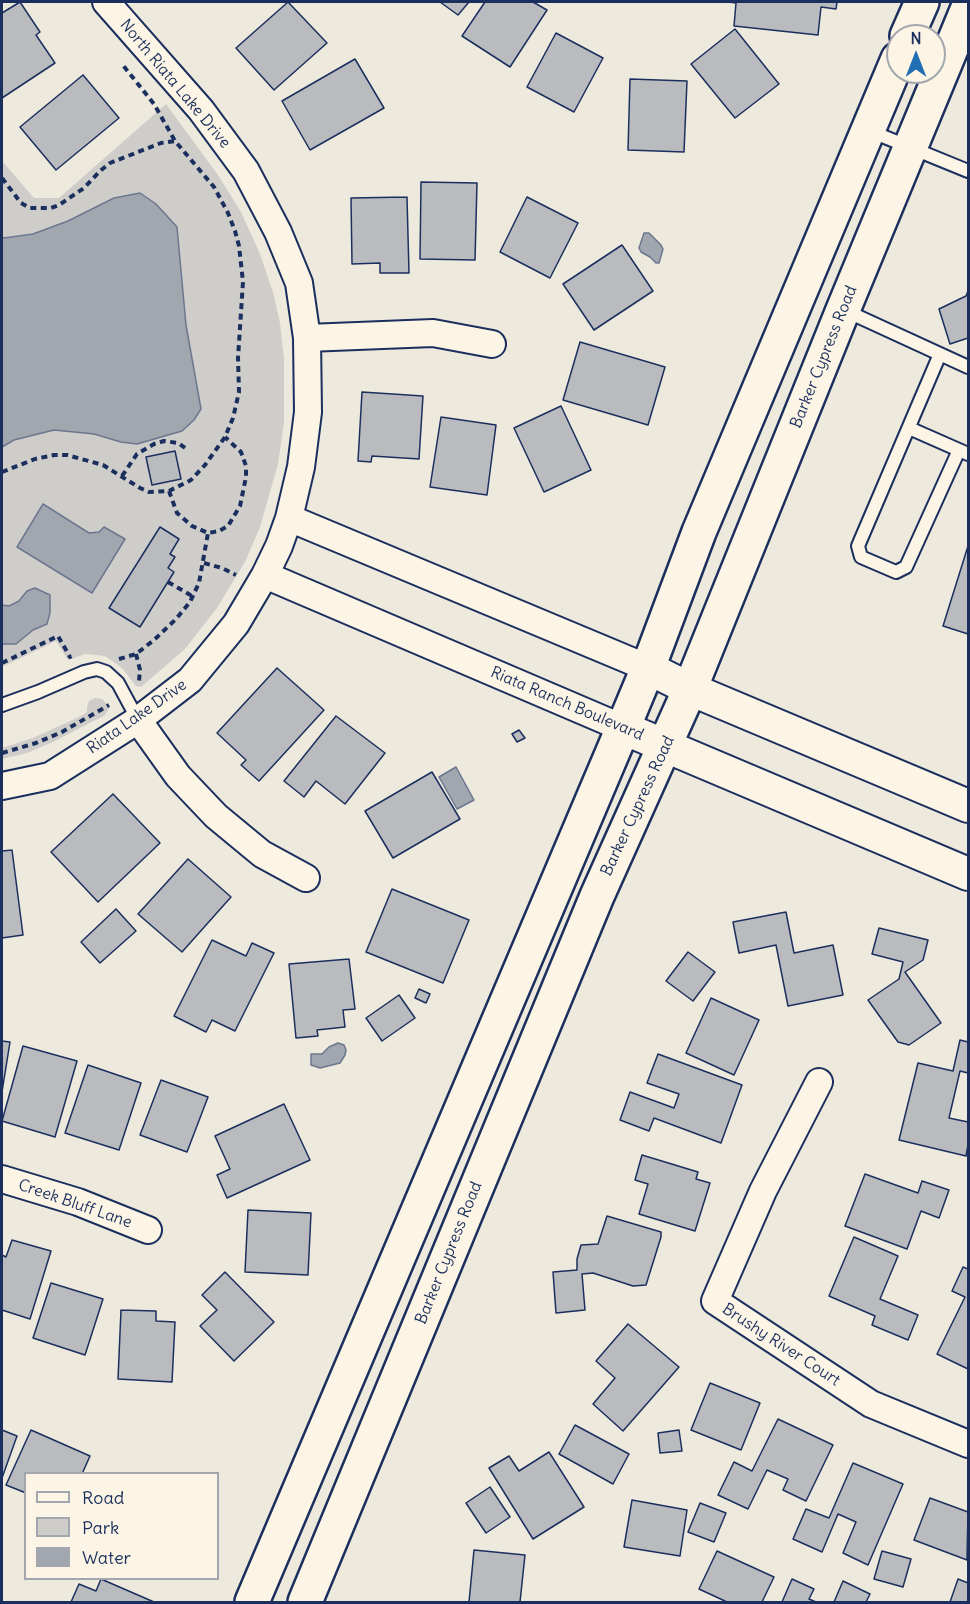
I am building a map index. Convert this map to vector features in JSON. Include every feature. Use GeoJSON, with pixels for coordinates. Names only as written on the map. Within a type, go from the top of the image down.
{"type":"FeatureCollection","features":[{"type":"Feature","properties":{"kind":"main road"},"geometry":{"type":"LineString","coordinates":[[912,24],[922,2]]}},
{"type":"Feature","properties":{"kind":"main road","name":"Barker Cypress Road"},"geometry":{"type":"LineString","coordinates":[[305,1602],[592,907],[666,747],[843,310],[969,8]]}},
{"type":"Feature","properties":{"kind":"main road"},"geometry":{"type":"LineString","coordinates":[[252,1602],[648,669],[699,532],[887,84]]}},
{"type":"Feature","properties":{"kind":"street","name":"North Riata Lake Drive"},"geometry":{"type":"LineString","coordinates":[[106,2],[201,110],[246,171],[278,232],[298,283],[307,338],[308,412],[302,467],[279,546]]}},
{"type":"Feature","properties":{"kind":"street"},"geometry":{"type":"LineString","coordinates":[[307,338],[433,333],[492,344]]}},
{"type":"Feature","properties":{"kind":"street"},"geometry":{"type":"LineString","coordinates":[[289,518],[969,806]]}},
{"type":"Feature","properties":{"kind":"street","name":"Riata Lake Drive"},"geometry":{"type":"LineString","coordinates":[[2,786],[50,776],[138,720],[190,680],[236,624],[279,546]]}},
{"type":"Feature","properties":{"kind":"street","name":"Riata Ranch Boulevard"},"geometry":{"type":"LineString","coordinates":[[265,575],[969,874]]}},
{"type":"Feature","properties":{"kind":"street"},"geometry":{"type":"LineString","coordinates":[[138,720],[178,776],[216,816],[262,854],[306,878]]}},
{"type":"Feature","properties":{"kind":"street","name":"Brushy River Court"},"geometry":{"type":"LineString","coordinates":[[819,1082],[763,1191],[715,1301],[871,1404],[969,1444]]}},
{"type":"Feature","properties":{"kind":"street","name":"Creek Bluff Lane"},"geometry":{"type":"LineString","coordinates":[[2,1179],[78,1202],[148,1230]]}},
{"type":"Feature","properties":{"kind":"lane"},"geometry":{"type":"LineString","coordinates":[[868,130],[969,171]]}},
{"type":"Feature","properties":{"kind":"lane"},"geometry":{"type":"LineString","coordinates":[[843,310],[969,367]]}},
{"type":"Feature","properties":{"kind":"lane"},"geometry":{"type":"LineString","coordinates":[[909,428],[964,452],[906,567],[896,572],[861,557],[858,546],[940,354]]}},
{"type":"Feature","properties":{"kind":"lane"},"geometry":{"type":"LineString","coordinates":[[2,705],[84,672],[97,669],[106,672],[118,683],[138,720]]}},
{"type":"Feature","properties":{"kind":"path"},"geometry":{"type":"LineString","coordinates":[[2,472],[35,459],[67,455],[103,465],[149,492],[169,491],[191,480],[213,455],[234,418],[239,392],[238,358],[243,282],[239,246],[228,213],[214,187],[175,141],[154,104],[122,64]]}},
{"type":"Feature","properties":{"kind":"path"},"geometry":{"type":"LineString","coordinates":[[2,178],[21,203],[30,208],[51,207],[59,205],[84,188],[110,163],[153,146],[175,141]]}},
{"type":"Feature","properties":{"kind":"path"},"geometry":{"type":"LineString","coordinates":[[169,491],[177,513],[192,526],[208,533],[228,526],[240,506],[246,477],[244,457],[225,437]]}},
{"type":"Feature","properties":{"kind":"path"},"geometry":{"type":"LineString","coordinates":[[122,476],[137,454],[154,444],[164,441],[178,443],[188,450]]}},
{"type":"Feature","properties":{"kind":"path"},"geometry":{"type":"LineString","coordinates":[[120,659],[136,654],[176,619],[199,583],[208,533]]}},
{"type":"Feature","properties":{"kind":"path"},"geometry":{"type":"LineString","coordinates":[[204,563],[222,568],[237,576]]}},
{"type":"Feature","properties":{"kind":"path"},"geometry":{"type":"LineString","coordinates":[[168,582],[192,596]]}},
{"type":"Feature","properties":{"kind":"path"},"geometry":{"type":"LineString","coordinates":[[2,663],[58,636],[69,657]]}},
{"type":"Feature","properties":{"kind":"path"},"geometry":{"type":"LineString","coordinates":[[136,654],[140,670],[139,688]]}},
{"type":"Feature","properties":{"kind":"path"},"geometry":{"type":"LineString","coordinates":[[2,753],[62,732],[110,705]]}},
{"type":"Feature","properties":{"kind":"green space"},"geometry":{"type":"Polygon","coordinates":[[[166,104],[218,175],[241,212],[260,254],[273,292],[280,323],[284,359],[284,422],[278,464],[260,527],[245,562],[217,608],[185,649],[141,687],[136,686],[122,668],[105,656],[85,654],[68,660],[56,641],[2,667],[2,447],[14,440],[54,430],[94,434],[121,442],[182,431],[186,325],[177,228],[68,221],[33,234],[4,238],[2,237],[2,161],[34,198],[59,198],[166,104]]]}},
{"type":"Feature","properties":{"kind":"green space"},"geometry":{"type":"Polygon","coordinates":[[[95,698],[102,699],[106,703],[109,709],[105,715],[27,753],[2,759],[2,748],[33,738],[81,716],[87,712],[89,701],[95,698]]]}},
{"type":"Feature","properties":{"kind":"water"},"geometry":{"type":"Polygon","coordinates":[[[140,193],[156,204],[177,227],[186,325],[201,409],[194,420],[182,431],[137,444],[94,434],[54,430],[14,440],[2,447],[2,237],[33,234],[68,221],[114,198],[140,193]]]}},
{"type":"Feature","properties":{"kind":"water"},"geometry":{"type":"Polygon","coordinates":[[[644,233],[649,233],[663,249],[659,263],[641,252],[639,248],[644,233]]]}},
{"type":"Feature","properties":{"kind":"water"},"geometry":{"type":"Polygon","coordinates":[[[43,504],[89,533],[99,532],[104,527],[125,539],[92,593],[17,547],[43,504]]]}},
{"type":"Feature","properties":{"kind":"water"},"geometry":{"type":"Polygon","coordinates":[[[35,588],[50,595],[50,613],[47,624],[33,630],[16,644],[2,644],[2,605],[9,606],[19,601],[27,591],[35,588]]]}},
{"type":"Feature","properties":{"kind":"water"},"geometry":{"type":"Polygon","coordinates":[[[456,767],[474,800],[457,809],[439,777],[456,767]]]}},
{"type":"Feature","properties":{"kind":"water"},"geometry":{"type":"Polygon","coordinates":[[[338,1043],[344,1045],[346,1050],[340,1063],[320,1068],[311,1065],[311,1054],[322,1054],[329,1047],[338,1043]]]}},
{"type":"Feature","properties":{"kind":"building"},"geometry":{"type":"Polygon","coordinates":[[[20,2],[40,32],[36,35],[55,63],[2,98],[2,13],[20,2]]]}},
{"type":"Feature","properties":{"kind":"building"},"geometry":{"type":"Polygon","coordinates":[[[288,2],[327,43],[274,90],[236,48],[288,2]]]}},
{"type":"Feature","properties":{"kind":"building"},"geometry":{"type":"Polygon","coordinates":[[[440,2],[469,2],[458,15],[440,2]]]}},
{"type":"Feature","properties":{"kind":"building"},"geometry":{"type":"Polygon","coordinates":[[[485,2],[533,2],[547,10],[510,67],[462,36],[485,2]]]}},
{"type":"Feature","properties":{"kind":"building"},"geometry":{"type":"Polygon","coordinates":[[[728,2],[837,2],[836,9],[821,7],[818,35],[734,26],[736,3],[728,2]]]}},
{"type":"Feature","properties":{"kind":"building"},"geometry":{"type":"Polygon","coordinates":[[[735,29],[779,84],[735,118],[691,64],[735,29]]]}},
{"type":"Feature","properties":{"kind":"building"},"geometry":{"type":"Polygon","coordinates":[[[556,33],[603,58],[574,112],[527,87],[556,33]]]}},
{"type":"Feature","properties":{"kind":"building"},"geometry":{"type":"Polygon","coordinates":[[[355,59],[384,108],[310,150],[282,101],[355,59]]]}},
{"type":"Feature","properties":{"kind":"building"},"geometry":{"type":"Polygon","coordinates":[[[83,75],[119,118],[56,170],[20,127],[83,75]]]}},
{"type":"Feature","properties":{"kind":"building"},"geometry":{"type":"Polygon","coordinates":[[[630,79],[687,81],[684,152],[628,150],[630,79]]]}},
{"type":"Feature","properties":{"kind":"building"},"geometry":{"type":"Polygon","coordinates":[[[421,182],[477,183],[475,260],[420,259],[421,182]]]}},
{"type":"Feature","properties":{"kind":"building"},"geometry":{"type":"Polygon","coordinates":[[[407,197],[409,273],[380,273],[380,263],[352,264],[351,198],[407,197]]]}},
{"type":"Feature","properties":{"kind":"building"},"geometry":{"type":"Polygon","coordinates":[[[527,197],[578,223],[550,278],[500,252],[527,197]]]}},
{"type":"Feature","properties":{"kind":"building"},"geometry":{"type":"Polygon","coordinates":[[[622,245],[653,291],[594,330],[563,284],[622,245]]]}},
{"type":"Feature","properties":{"kind":"building"},"geometry":{"type":"Polygon","coordinates":[[[968,291],[968,338],[950,344],[939,309],[966,296],[968,291]]]}},
{"type":"Feature","properties":{"kind":"building"},"geometry":{"type":"Polygon","coordinates":[[[580,342],[665,367],[648,425],[563,400],[580,342]]]}},
{"type":"Feature","properties":{"kind":"building"},"geometry":{"type":"Polygon","coordinates":[[[362,392],[423,396],[419,459],[372,456],[371,462],[358,461],[362,392]]]}},
{"type":"Feature","properties":{"kind":"building"},"geometry":{"type":"Polygon","coordinates":[[[561,406],[591,470],[544,492],[514,428],[561,406]]]}},
{"type":"Feature","properties":{"kind":"building"},"geometry":{"type":"Polygon","coordinates":[[[441,417],[496,425],[487,495],[430,487],[441,417]]]}},
{"type":"Feature","properties":{"kind":"building"},"geometry":{"type":"Polygon","coordinates":[[[175,451],[181,479],[152,485],[146,457],[175,451]]]}},
{"type":"Feature","properties":{"kind":"building"},"geometry":{"type":"Polygon","coordinates":[[[160,527],[179,539],[170,554],[175,557],[168,568],[174,572],[140,627],[109,608],[160,527]]]}},
{"type":"Feature","properties":{"kind":"building"},"geometry":{"type":"Polygon","coordinates":[[[968,546],[968,634],[943,626],[968,546]]]}},
{"type":"Feature","properties":{"kind":"building"},"geometry":{"type":"Polygon","coordinates":[[[277,668],[324,710],[259,781],[241,765],[246,760],[217,733],[277,668]]]}},
{"type":"Feature","properties":{"kind":"building"},"geometry":{"type":"Polygon","coordinates":[[[336,716],[385,753],[345,804],[316,781],[304,797],[284,781],[336,716]]]}},
{"type":"Feature","properties":{"kind":"building"},"geometry":{"type":"Polygon","coordinates":[[[519,730],[525,738],[517,742],[512,734],[519,730]]]}},
{"type":"Feature","properties":{"kind":"building"},"geometry":{"type":"Polygon","coordinates":[[[432,772],[460,819],[393,858],[365,811],[432,772]]]}},
{"type":"Feature","properties":{"kind":"building"},"geometry":{"type":"Polygon","coordinates":[[[113,794],[160,843],[98,902],[51,852],[113,794]]]}},
{"type":"Feature","properties":{"kind":"building"},"geometry":{"type":"Polygon","coordinates":[[[12,850],[23,935],[2,938],[2,851],[12,850]]]}},
{"type":"Feature","properties":{"kind":"building"},"geometry":{"type":"Polygon","coordinates":[[[188,859],[231,897],[182,952],[138,914],[188,859]]]}},
{"type":"Feature","properties":{"kind":"building"},"geometry":{"type":"Polygon","coordinates":[[[392,889],[469,920],[443,983],[366,952],[392,889]]]}},
{"type":"Feature","properties":{"kind":"building"},"geometry":{"type":"Polygon","coordinates":[[[116,909],[136,931],[100,963],[81,942],[116,909]]]}},
{"type":"Feature","properties":{"kind":"building"},"geometry":{"type":"Polygon","coordinates":[[[786,912],[794,953],[833,945],[843,995],[788,1006],[776,945],[739,953],[733,922],[786,912]]]}},
{"type":"Feature","properties":{"kind":"building"},"geometry":{"type":"Polygon","coordinates":[[[879,928],[928,940],[923,960],[905,972],[941,1023],[909,1045],[898,1042],[868,1000],[899,979],[903,962],[872,954],[879,928]]]}},
{"type":"Feature","properties":{"kind":"building"},"geometry":{"type":"Polygon","coordinates":[[[212,940],[246,956],[252,943],[274,953],[235,1031],[212,1020],[206,1032],[174,1016],[212,940]]]}},
{"type":"Feature","properties":{"kind":"building"},"geometry":{"type":"Polygon","coordinates":[[[688,952],[715,972],[693,1001],[666,981],[688,952]]]}},
{"type":"Feature","properties":{"kind":"building"},"geometry":{"type":"Polygon","coordinates":[[[349,959],[355,1009],[343,1010],[345,1027],[317,1030],[318,1036],[296,1038],[289,964],[349,959]]]}},
{"type":"Feature","properties":{"kind":"building"},"geometry":{"type":"Polygon","coordinates":[[[419,989],[430,994],[426,1003],[415,998],[419,989]]]}},
{"type":"Feature","properties":{"kind":"building"},"geometry":{"type":"Polygon","coordinates":[[[399,995],[415,1018],[382,1041],[366,1018],[399,995]]]}},
{"type":"Feature","properties":{"kind":"building"},"geometry":{"type":"Polygon","coordinates":[[[711,998],[759,1020],[734,1075],[686,1053],[711,998]]]}},
{"type":"Feature","properties":{"kind":"building"},"geometry":{"type":"Polygon","coordinates":[[[960,1040],[968,1042],[968,1073],[960,1071],[949,1118],[968,1122],[966,1156],[899,1140],[918,1063],[953,1071],[960,1040]]]}},
{"type":"Feature","properties":{"kind":"building"},"geometry":{"type":"Polygon","coordinates":[[[2,1041],[10,1042],[2,1092],[2,1041]]]}},
{"type":"Feature","properties":{"kind":"building"},"geometry":{"type":"Polygon","coordinates":[[[23,1046],[77,1061],[55,1137],[2,1121],[23,1046]]]}},
{"type":"Feature","properties":{"kind":"building"},"geometry":{"type":"Polygon","coordinates":[[[658,1054],[742,1085],[721,1143],[654,1118],[649,1131],[620,1120],[630,1092],[674,1108],[679,1094],[647,1083],[658,1054]]]}},
{"type":"Feature","properties":{"kind":"building"},"geometry":{"type":"Polygon","coordinates":[[[88,1065],[141,1083],[119,1150],[65,1133],[88,1065]]]}},
{"type":"Feature","properties":{"kind":"building"},"geometry":{"type":"Polygon","coordinates":[[[161,1080],[208,1097],[187,1152],[140,1135],[161,1080]]]}},
{"type":"Feature","properties":{"kind":"building"},"geometry":{"type":"Polygon","coordinates":[[[284,1104],[310,1160],[227,1198],[217,1175],[230,1169],[215,1136],[284,1104]]]}},
{"type":"Feature","properties":{"kind":"building"},"geometry":{"type":"Polygon","coordinates":[[[642,1155],[698,1172],[696,1179],[710,1183],[695,1231],[639,1214],[648,1184],[635,1180],[642,1155]]]}},
{"type":"Feature","properties":{"kind":"building"},"geometry":{"type":"Polygon","coordinates":[[[865,1174],[918,1193],[922,1181],[949,1190],[939,1218],[921,1211],[907,1249],[845,1226],[865,1174]]]}},
{"type":"Feature","properties":{"kind":"building"},"geometry":{"type":"Polygon","coordinates":[[[248,1210],[311,1213],[308,1275],[245,1272],[248,1210]]]}},
{"type":"Feature","properties":{"kind":"building"},"geometry":{"type":"Polygon","coordinates":[[[607,1216],[661,1232],[646,1285],[633,1286],[593,1273],[582,1274],[585,1310],[556,1313],[553,1272],[577,1270],[581,1245],[598,1244],[607,1216]]]}},
{"type":"Feature","properties":{"kind":"building"},"geometry":{"type":"Polygon","coordinates":[[[854,1237],[898,1256],[880,1299],[918,1315],[908,1340],[872,1325],[875,1316],[829,1296],[854,1237]]]}},
{"type":"Feature","properties":{"kind":"building"},"geometry":{"type":"Polygon","coordinates":[[[12,1240],[51,1251],[30,1319],[2,1310],[2,1255],[6,1257],[12,1240]]]}},
{"type":"Feature","properties":{"kind":"building"},"geometry":{"type":"Polygon","coordinates":[[[963,1267],[968,1269],[968,1369],[937,1354],[965,1297],[952,1291],[963,1267]]]}},
{"type":"Feature","properties":{"kind":"building"},"geometry":{"type":"Polygon","coordinates":[[[225,1272],[274,1322],[234,1361],[200,1326],[217,1310],[202,1295],[225,1272]]]}},
{"type":"Feature","properties":{"kind":"building"},"geometry":{"type":"Polygon","coordinates":[[[51,1283],[103,1299],[85,1355],[33,1338],[51,1283]]]}},
{"type":"Feature","properties":{"kind":"building"},"geometry":{"type":"Polygon","coordinates":[[[121,1310],[156,1311],[156,1321],[175,1322],[172,1382],[118,1379],[121,1310]]]}},
{"type":"Feature","properties":{"kind":"building"},"geometry":{"type":"Polygon","coordinates":[[[628,1324],[679,1367],[623,1431],[593,1404],[615,1378],[596,1361],[628,1324]]]}},
{"type":"Feature","properties":{"kind":"building"},"geometry":{"type":"Polygon","coordinates":[[[710,1383],[760,1403],[741,1450],[691,1430],[710,1383]]]}},
{"type":"Feature","properties":{"kind":"building"},"geometry":{"type":"Polygon","coordinates":[[[778,1419],[833,1445],[806,1501],[783,1490],[788,1479],[767,1470],[748,1509],[718,1495],[734,1462],[752,1471],[778,1419]]]}},
{"type":"Feature","properties":{"kind":"building"},"geometry":{"type":"Polygon","coordinates":[[[575,1425],[629,1454],[613,1484],[559,1454],[575,1425]]]}},
{"type":"Feature","properties":{"kind":"building"},"geometry":{"type":"Polygon","coordinates":[[[2,1430],[17,1436],[2,1478],[2,1430]]]}},
{"type":"Feature","properties":{"kind":"building"},"geometry":{"type":"Polygon","coordinates":[[[31,1430],[90,1456],[83,1472],[24,1472],[24,1492],[6,1485],[31,1430]]]}},
{"type":"Feature","properties":{"kind":"building"},"geometry":{"type":"Polygon","coordinates":[[[679,1430],[682,1451],[660,1453],[658,1433],[679,1430]]]}},
{"type":"Feature","properties":{"kind":"building"},"geometry":{"type":"Polygon","coordinates":[[[549,1452],[584,1507],[533,1539],[489,1468],[509,1456],[519,1471],[549,1452]]]}},
{"type":"Feature","properties":{"kind":"building"},"geometry":{"type":"Polygon","coordinates":[[[853,1463],[903,1484],[868,1565],[843,1553],[856,1522],[838,1514],[822,1552],[793,1539],[806,1509],[829,1518],[853,1463]]]}},
{"type":"Feature","properties":{"kind":"building"},"geometry":{"type":"Polygon","coordinates":[[[490,1487],[510,1517],[486,1533],[466,1503],[490,1487]]]}},
{"type":"Feature","properties":{"kind":"building"},"geometry":{"type":"Polygon","coordinates":[[[930,1498],[968,1512],[967,1560],[914,1540],[930,1498]]]}},
{"type":"Feature","properties":{"kind":"building"},"geometry":{"type":"Polygon","coordinates":[[[632,1500],[687,1510],[680,1556],[624,1547],[632,1500]]]}},
{"type":"Feature","properties":{"kind":"building"},"geometry":{"type":"Polygon","coordinates":[[[700,1503],[726,1513],[714,1542],[688,1532],[700,1503]]]}},
{"type":"Feature","properties":{"kind":"building"},"geometry":{"type":"Polygon","coordinates":[[[474,1550],[525,1555],[520,1602],[469,1602],[474,1550]]]}},
{"type":"Feature","properties":{"kind":"building"},"geometry":{"type":"Polygon","coordinates":[[[717,1551],[774,1577],[762,1602],[727,1602],[699,1589],[717,1551]]]}},
{"type":"Feature","properties":{"kind":"building"},"geometry":{"type":"Polygon","coordinates":[[[882,1551],[911,1559],[903,1587],[874,1579],[882,1551]]]}},
{"type":"Feature","properties":{"kind":"building"},"geometry":{"type":"Polygon","coordinates":[[[792,1579],[814,1589],[809,1599],[816,1602],[782,1602],[792,1579]]]}},
{"type":"Feature","properties":{"kind":"building"},"geometry":{"type":"Polygon","coordinates":[[[958,1579],[968,1583],[968,1602],[950,1602],[958,1579]]]}},
{"type":"Feature","properties":{"kind":"building"},"geometry":{"type":"Polygon","coordinates":[[[101,1580],[103,1580],[154,1602],[71,1602],[79,1584],[96,1591],[101,1580]]]}},
{"type":"Feature","properties":{"kind":"building"},"geometry":{"type":"Polygon","coordinates":[[[843,1581],[870,1594],[866,1602],[834,1602],[843,1581]]]}}]}
